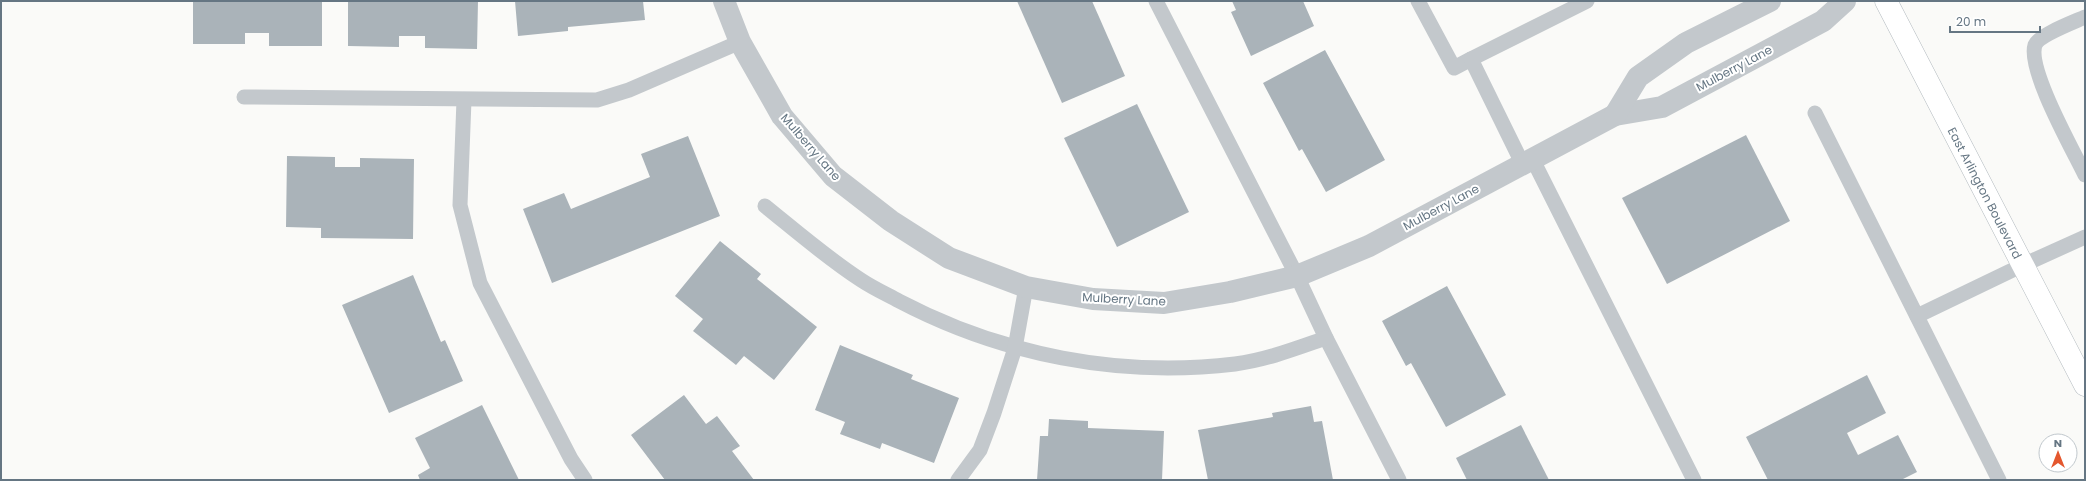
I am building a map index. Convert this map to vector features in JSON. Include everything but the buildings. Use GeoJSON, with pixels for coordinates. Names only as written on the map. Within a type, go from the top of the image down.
{"type":"FeatureCollection","features":[{"type":"Feature","properties":{"kind":"main road","name":"East Arlington Boulevard"},"geometry":{"type":"LineString","coordinates":[[1886,1],[2085,385]]}},
{"type":"Feature","properties":{"kind":"street","name":"Mulberry Lane"},"geometry":{"type":"LineString","coordinates":[[724,1],[740,42],[782,116],[833,176],[891,220],[948,258],[1026,287],[1093,299],[1164,303],[1230,292],[1297,276],[1369,246],[1615,115],[1662,107],[1823,21],[1845,1]]}},
{"type":"Feature","properties":{"kind":"street"},"geometry":{"type":"LineString","coordinates":[[1615,115],[1638,77],[1686,42],[1770,1]]}},
{"type":"Feature","properties":{"kind":"lane"},"geometry":{"type":"LineString","coordinates":[[1156,1],[1297,276],[1326,338],[1399,480]]}},
{"type":"Feature","properties":{"kind":"lane"},"geometry":{"type":"LineString","coordinates":[[1418,1],[1454,68],[1587,1]]}},
{"type":"Feature","properties":{"kind":"lane"},"geometry":{"type":"LineString","coordinates":[[2085,17],[2042,38],[2035,45],[2035,62],[2041,83],[2085,175]]}},
{"type":"Feature","properties":{"kind":"lane"},"geometry":{"type":"LineString","coordinates":[[244,97],[597,100],[629,90],[740,42]]}},
{"type":"Feature","properties":{"kind":"lane"},"geometry":{"type":"LineString","coordinates":[[1471,59],[1527,161],[1694,480]]}},
{"type":"Feature","properties":{"kind":"lane"},"geometry":{"type":"LineString","coordinates":[[464,100],[460,206],[480,283],[571,459],[585,480]]}},
{"type":"Feature","properties":{"kind":"lane"},"geometry":{"type":"LineString","coordinates":[[1815,113],[1999,480]]}},
{"type":"Feature","properties":{"kind":"lane"},"geometry":{"type":"LineString","coordinates":[[765,206],[862,281],[960,330],[1014,348],[1061,358],[1128,367],[1189,367],[1236,363],[1283,352],[1326,338]]}},
{"type":"Feature","properties":{"kind":"lane"},"geometry":{"type":"LineString","coordinates":[[1917,316],[2085,237]]}},
{"type":"Feature","properties":{"kind":"lane"},"geometry":{"type":"LineString","coordinates":[[958,480],[980,450],[994,413],[1014,348],[1026,287]]}}]}
